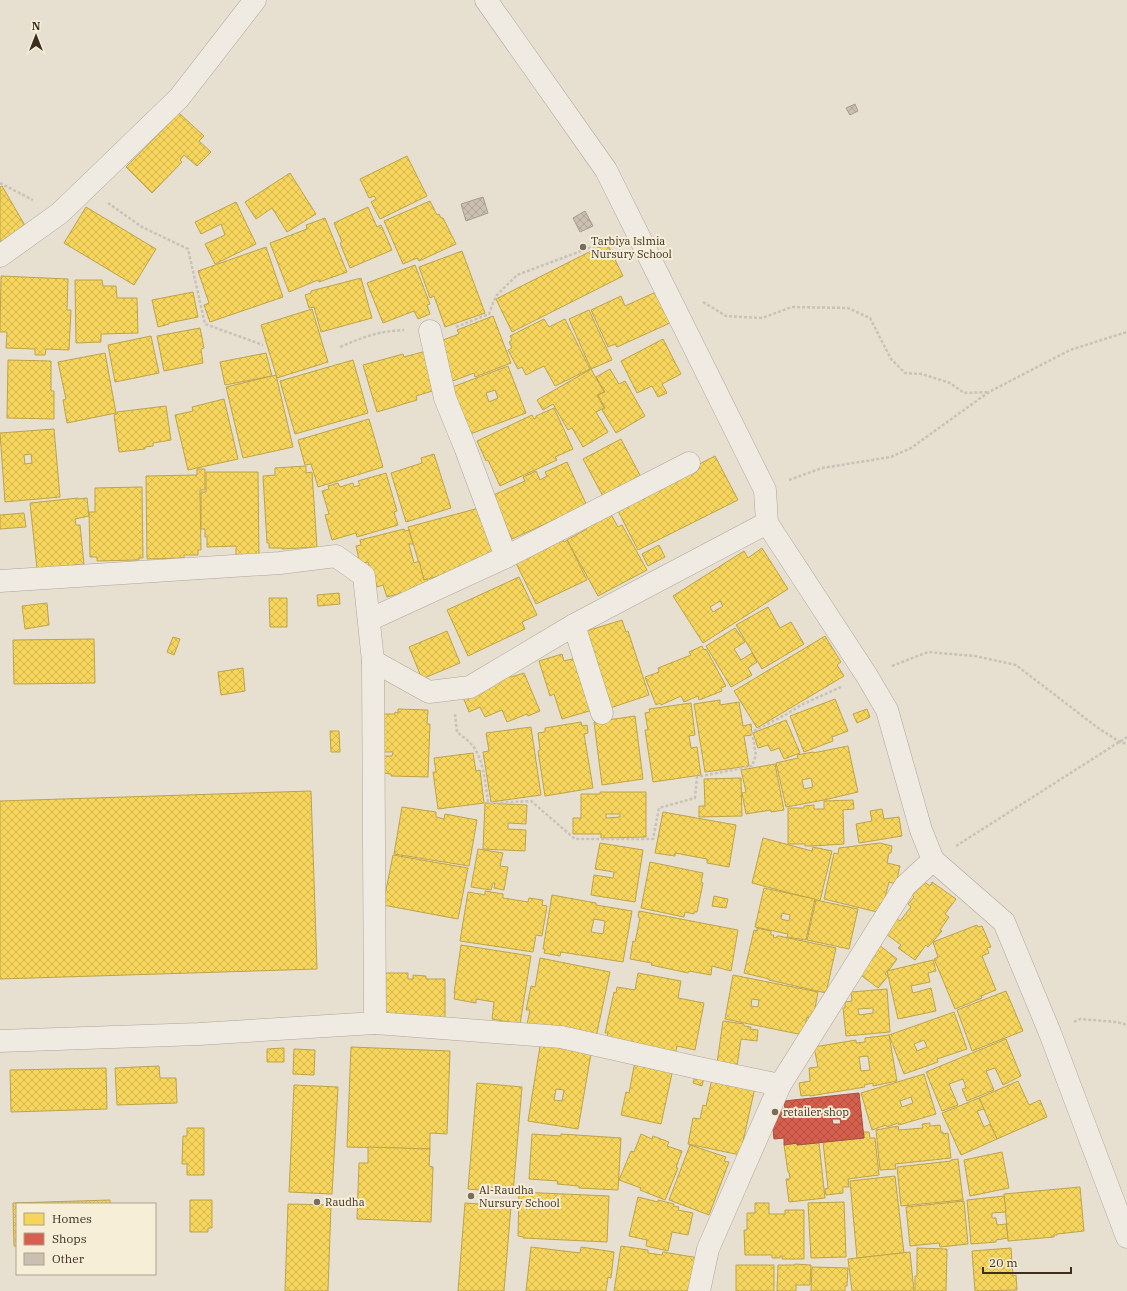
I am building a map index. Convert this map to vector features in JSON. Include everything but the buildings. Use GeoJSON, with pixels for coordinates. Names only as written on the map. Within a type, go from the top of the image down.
{"type":"FeatureCollection","features":[{"type":"Feature","properties":{"kind":"street"},"geometry":{"type":"LineString","coordinates":[[0,256],[60,213],[179,98],[255,0]]}},
{"type":"Feature","properties":{"kind":"street"},"geometry":{"type":"LineString","coordinates":[[486,0],[606,170],[765,490],[767,523],[867,676],[887,710],[921,830],[933,860],[1004,922],[1050,1033],[1127,1237]]}},
{"type":"Feature","properties":{"kind":"street"},"geometry":{"type":"LineString","coordinates":[[430,331],[445,398],[506,557]]}},
{"type":"Feature","properties":{"kind":"street"},"geometry":{"type":"LineString","coordinates":[[369,620],[506,557],[689,463]]}},
{"type":"Feature","properties":{"kind":"street"},"geometry":{"type":"LineString","coordinates":[[373,661],[429,692],[470,687],[574,625],[767,523]]}},
{"type":"Feature","properties":{"kind":"street"},"geometry":{"type":"LineString","coordinates":[[0,581],[280,563],[336,556],[364,576],[373,661],[375,1023]]}},
{"type":"Feature","properties":{"kind":"street"},"geometry":{"type":"LineString","coordinates":[[574,625],[602,713]]}},
{"type":"Feature","properties":{"kind":"street"},"geometry":{"type":"LineString","coordinates":[[698,1291],[708,1249],[780,1085],[905,886],[933,860]]}},
{"type":"Feature","properties":{"kind":"street"},"geometry":{"type":"LineString","coordinates":[[0,1041],[199,1034],[375,1023],[561,1038],[780,1085]]}},
{"type":"Feature","properties":{"kind":"path"},"geometry":{"type":"LineString","coordinates":[[0,183],[60,213]]}},
{"type":"Feature","properties":{"kind":"path"},"geometry":{"type":"LineString","coordinates":[[87,187],[142,227],[188,249],[206,324],[264,345]]}},
{"type":"Feature","properties":{"kind":"path"},"geometry":{"type":"LineString","coordinates":[[340,347],[363,336],[387,331],[420,329],[430,331],[449,330],[489,314],[497,295],[517,275],[608,241],[627,241],[648,255]]}},
{"type":"Feature","properties":{"kind":"path"},"geometry":{"type":"LineString","coordinates":[[698,298],[726,316],[762,318],[792,307],[848,308],[870,318],[891,359],[905,373],[922,374],[950,383],[964,393],[989,392]]}},
{"type":"Feature","properties":{"kind":"path"},"geometry":{"type":"LineString","coordinates":[[765,490],[822,468],[891,457],[911,448],[989,392],[1070,350],[1127,332]]}},
{"type":"Feature","properties":{"kind":"path"},"geometry":{"type":"LineString","coordinates":[[429,692],[455,709],[456,732],[472,745],[477,752],[484,774],[488,801],[491,803],[531,801],[574,839],[652,839],[659,808],[695,798],[697,777],[752,766],[756,755],[752,732],[801,705],[867,676],[928,652],[975,656],[1016,665],[1098,728],[1120,742],[1127,744]]}},
{"type":"Feature","properties":{"kind":"path"},"geometry":{"type":"LineString","coordinates":[[933,860],[1127,737]]}},
{"type":"Feature","properties":{"kind":"path"},"geometry":{"type":"LineString","coordinates":[[1050,1033],[1080,1019],[1117,1022],[1127,1025]]}},
{"type":"Feature","properties":{"kind":"place","name":"Tarbiya Islmia Nursury School"},"geometry":{"type":"Point","coordinates":[583,247]}},
{"type":"Feature","properties":{"kind":"place","name":"retailer shop"},"geometry":{"type":"Point","coordinates":[775,1112]}},
{"type":"Feature","properties":{"kind":"place","name":"Al-Raudha Nursury School"},"geometry":{"type":"Point","coordinates":[471,1196]}},
{"type":"Feature","properties":{"kind":"place","name":"Raudha"},"geometry":{"type":"Point","coordinates":[317,1202]}}]}
